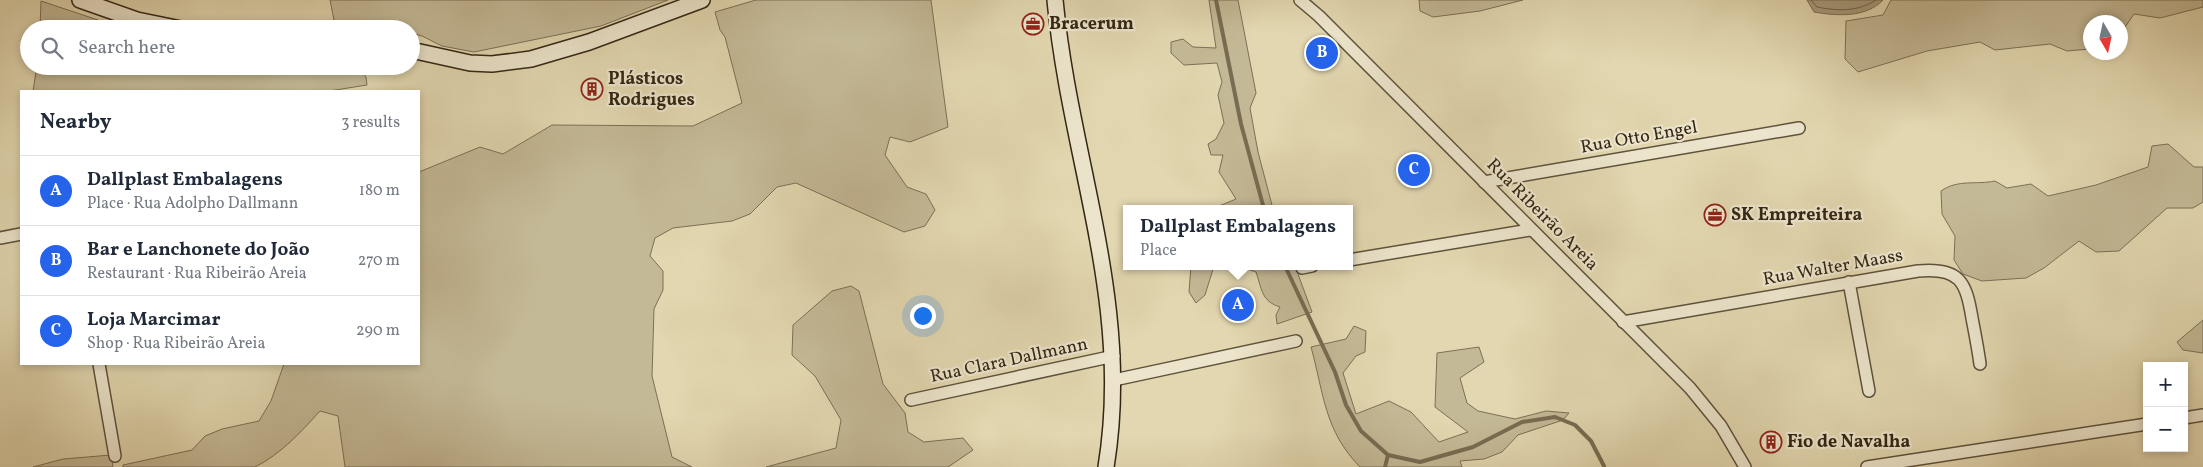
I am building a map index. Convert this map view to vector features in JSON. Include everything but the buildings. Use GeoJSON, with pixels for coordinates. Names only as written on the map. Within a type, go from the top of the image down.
{"type":"FeatureCollection","features":[{"type":"Feature","properties":{"kind":"street"},"geometry":{"type":"LineString","coordinates":[[80,0],[137,20]]}},
{"type":"Feature","properties":{"kind":"street"},"geometry":{"type":"LineString","coordinates":[[420,52],[470,64],[492,64],[531,59],[589,42],[702,0]]}},
{"type":"Feature","properties":{"kind":"street"},"geometry":{"type":"LineString","coordinates":[[1054,0],[1067,79],[1102,257],[1114,356],[1114,380],[1106,467]]}},
{"type":"Feature","properties":{"kind":"street","name":"Rua Ribeirão Areia"},"geometry":{"type":"LineString","coordinates":[[1300,0],[1319,16],[1700,399],[1721,426],[1744,467]]}},
{"type":"Feature","properties":{"kind":"street","name":"Rua Otto Engel"},"geometry":{"type":"LineString","coordinates":[[1484,182],[1799,128]]}},
{"type":"Feature","properties":{"kind":"street"},"geometry":{"type":"LineString","coordinates":[[1353,259],[1530,230]]}},
{"type":"Feature","properties":{"kind":"street"},"geometry":{"type":"LineString","coordinates":[[0,238],[20,234]]}},
{"type":"Feature","properties":{"kind":"street","name":"Rua Walter Maass"},"geometry":{"type":"LineString","coordinates":[[1623,322],[1918,270],[1940,270],[1949,273],[1964,286],[1968,293],[1980,364]]}},
{"type":"Feature","properties":{"kind":"street"},"geometry":{"type":"LineString","coordinates":[[1849,282],[1869,391]]}},
{"type":"Feature","properties":{"kind":"street"},"geometry":{"type":"LineString","coordinates":[[1114,380],[1296,342]]}},
{"type":"Feature","properties":{"kind":"street","name":"Rua Clara Dallmann"},"geometry":{"type":"LineString","coordinates":[[911,400],[1114,356]]}},
{"type":"Feature","properties":{"kind":"street"},"geometry":{"type":"LineString","coordinates":[[99,365],[115,456]]}},
{"type":"Feature","properties":{"kind":"street"},"geometry":{"type":"LineString","coordinates":[[2188,417],[2203,415]]}},
{"type":"Feature","properties":{"kind":"street"},"geometry":{"type":"LineString","coordinates":[[1866,467],[1886,466],[2143,425]]}},
{"type":"Feature","properties":{"kind":"shaded area"},"geometry":{"type":"Polygon","coordinates":[[[330,0],[668,0],[601,26],[474,52],[442,46],[420,35],[420,20],[334,20],[330,0]]]}},
{"type":"Feature","properties":{"kind":"shaded area"},"geometry":{"type":"Polygon","coordinates":[[[756,0],[931,0],[948,127],[910,142],[890,137],[885,155],[907,187],[926,194],[935,210],[925,226],[904,232],[796,183],[777,187],[750,214],[732,221],[673,228],[655,238],[650,256],[663,271],[663,290],[654,309],[652,376],[672,457],[692,467],[345,467],[338,416],[320,411],[282,449],[255,467],[123,467],[123,465],[192,450],[205,436],[222,429],[259,421],[271,401],[284,365],[420,365],[420,172],[480,147],[503,154],[552,125],[693,126],[742,103],[725,37],[720,30],[715,12],[756,0]]]}},
{"type":"Feature","properties":{"kind":"shaded area"},"geometry":{"type":"Polygon","coordinates":[[[1209,0],[1238,0],[1256,93],[1250,108],[1258,152],[1272,205],[1222,205],[1236,199],[1219,172],[1223,155],[1211,155],[1208,144],[1216,139],[1224,123],[1218,95],[1222,82],[1217,63],[1184,65],[1171,53],[1171,42],[1183,39],[1193,47],[1216,48],[1209,0]]]}},
{"type":"Feature","properties":{"kind":"shaded area"},"geometry":{"type":"Polygon","coordinates":[[[1419,0],[1523,0],[1480,11],[1433,17],[1420,11],[1419,0]]]}},
{"type":"Feature","properties":{"kind":"shaded area"},"geometry":{"type":"Polygon","coordinates":[[[1891,0],[2203,0],[2203,7],[2160,18],[2134,14],[2128,23],[2128,15],[2083,15],[2083,50],[2067,51],[2050,44],[1995,50],[1980,42],[1927,51],[1858,72],[1845,59],[1846,21],[1883,15],[1891,0]]]}},
{"type":"Feature","properties":{"kind":"shaded area"},"geometry":{"type":"Polygon","coordinates":[[[41,1],[98,20],[40,20],[41,1]]]}},
{"type":"Feature","properties":{"kind":"shaded area"},"geometry":{"type":"Polygon","coordinates":[[[36,75],[364,75],[367,85],[335,90],[33,90],[36,75]]]}},
{"type":"Feature","properties":{"kind":"shaded area"},"geometry":{"type":"Polygon","coordinates":[[[2168,144],[2194,167],[2203,167],[2203,202],[2193,208],[2167,208],[2119,251],[2096,252],[2079,241],[2044,268],[2026,278],[1982,281],[1963,274],[1954,260],[1955,236],[1942,214],[1941,191],[1947,187],[1995,181],[2007,188],[2031,184],[2048,196],[2096,185],[2148,167],[2152,146],[2168,144]]]}},
{"type":"Feature","properties":{"kind":"shaded area"},"geometry":{"type":"Polygon","coordinates":[[[1191,270],[1213,270],[1205,295],[1196,303],[1189,292],[1191,270]]]}},
{"type":"Feature","properties":{"kind":"shaded area"},"geometry":{"type":"Polygon","coordinates":[[[1250,270],[1296,270],[1312,312],[1277,324],[1276,315],[1280,307],[1269,301],[1263,294],[1256,272],[1250,270]]]}},
{"type":"Feature","properties":{"kind":"shaded area"},"geometry":{"type":"Polygon","coordinates":[[[851,286],[859,291],[883,384],[905,413],[908,432],[924,442],[963,438],[973,450],[948,467],[766,467],[836,448],[841,420],[815,376],[792,355],[793,325],[832,291],[851,286]]]}},
{"type":"Feature","properties":{"kind":"shaded area"},"geometry":{"type":"Polygon","coordinates":[[[2203,320],[2203,353],[2183,350],[2177,342],[2203,320]]]}},
{"type":"Feature","properties":{"kind":"shaded area"},"geometry":{"type":"Polygon","coordinates":[[[1354,326],[1366,331],[1365,352],[1356,356],[1343,373],[1356,414],[1389,401],[1411,412],[1439,442],[1468,432],[1435,407],[1437,353],[1479,347],[1484,362],[1460,378],[1467,403],[1478,411],[1515,419],[1546,411],[1569,413],[1563,420],[1518,435],[1502,452],[1484,459],[1460,461],[1462,467],[1360,467],[1348,453],[1332,425],[1311,347],[1346,339],[1354,326]]]}},
{"type":"Feature","properties":{"kind":"shaded area"},"geometry":{"type":"Polygon","coordinates":[[[111,455],[113,467],[33,467],[63,459],[111,455]]]}},
{"type":"Feature","properties":{"kind":"water"},"geometry":{"type":"Polygon","coordinates":[[[1807,0],[1883,0],[1876,6],[1860,13],[1841,15],[1814,12],[1807,0]]]}},
{"type":"Feature","properties":{"kind":"waterway"},"geometry":{"type":"LineString","coordinates":[[1216,0],[1241,124],[1263,205]]}},
{"type":"Feature","properties":{"kind":"waterway"},"geometry":{"type":"LineString","coordinates":[[1287,270],[1335,372],[1346,405],[1361,431],[1388,455],[1420,462],[1473,447],[1522,422],[1555,417],[1575,425],[1591,441],[1604,466]]}},
{"type":"Feature","properties":{"kind":"waterway"},"geometry":{"type":"LineString","coordinates":[[1385,467],[1388,455]]}},
{"type":"Feature","properties":{"kind":"place","name":"Bracerum"},"geometry":{"type":"Point","coordinates":[1033,24]}},
{"type":"Feature","properties":{"kind":"place","name":"Bar e Lanchonete do João"},"geometry":{"type":"Point","coordinates":[1322,53]}},
{"type":"Feature","properties":{"kind":"place","name":"Plásticos Rodrigues"},"geometry":{"type":"Point","coordinates":[592,89]}},
{"type":"Feature","properties":{"kind":"place","name":"Loja Marcimar"},"geometry":{"type":"Point","coordinates":[1414,170]}},
{"type":"Feature","properties":{"kind":"place","name":"SK Empreiteira"},"geometry":{"type":"Point","coordinates":[1715,215]}},
{"type":"Feature","properties":{"kind":"place","name":"Dallplast Embalagens"},"geometry":{"type":"Point","coordinates":[1238,305]}},
{"type":"Feature","properties":{"kind":"place","name":"Fio de Navalha"},"geometry":{"type":"Point","coordinates":[1771,442]}}]}
